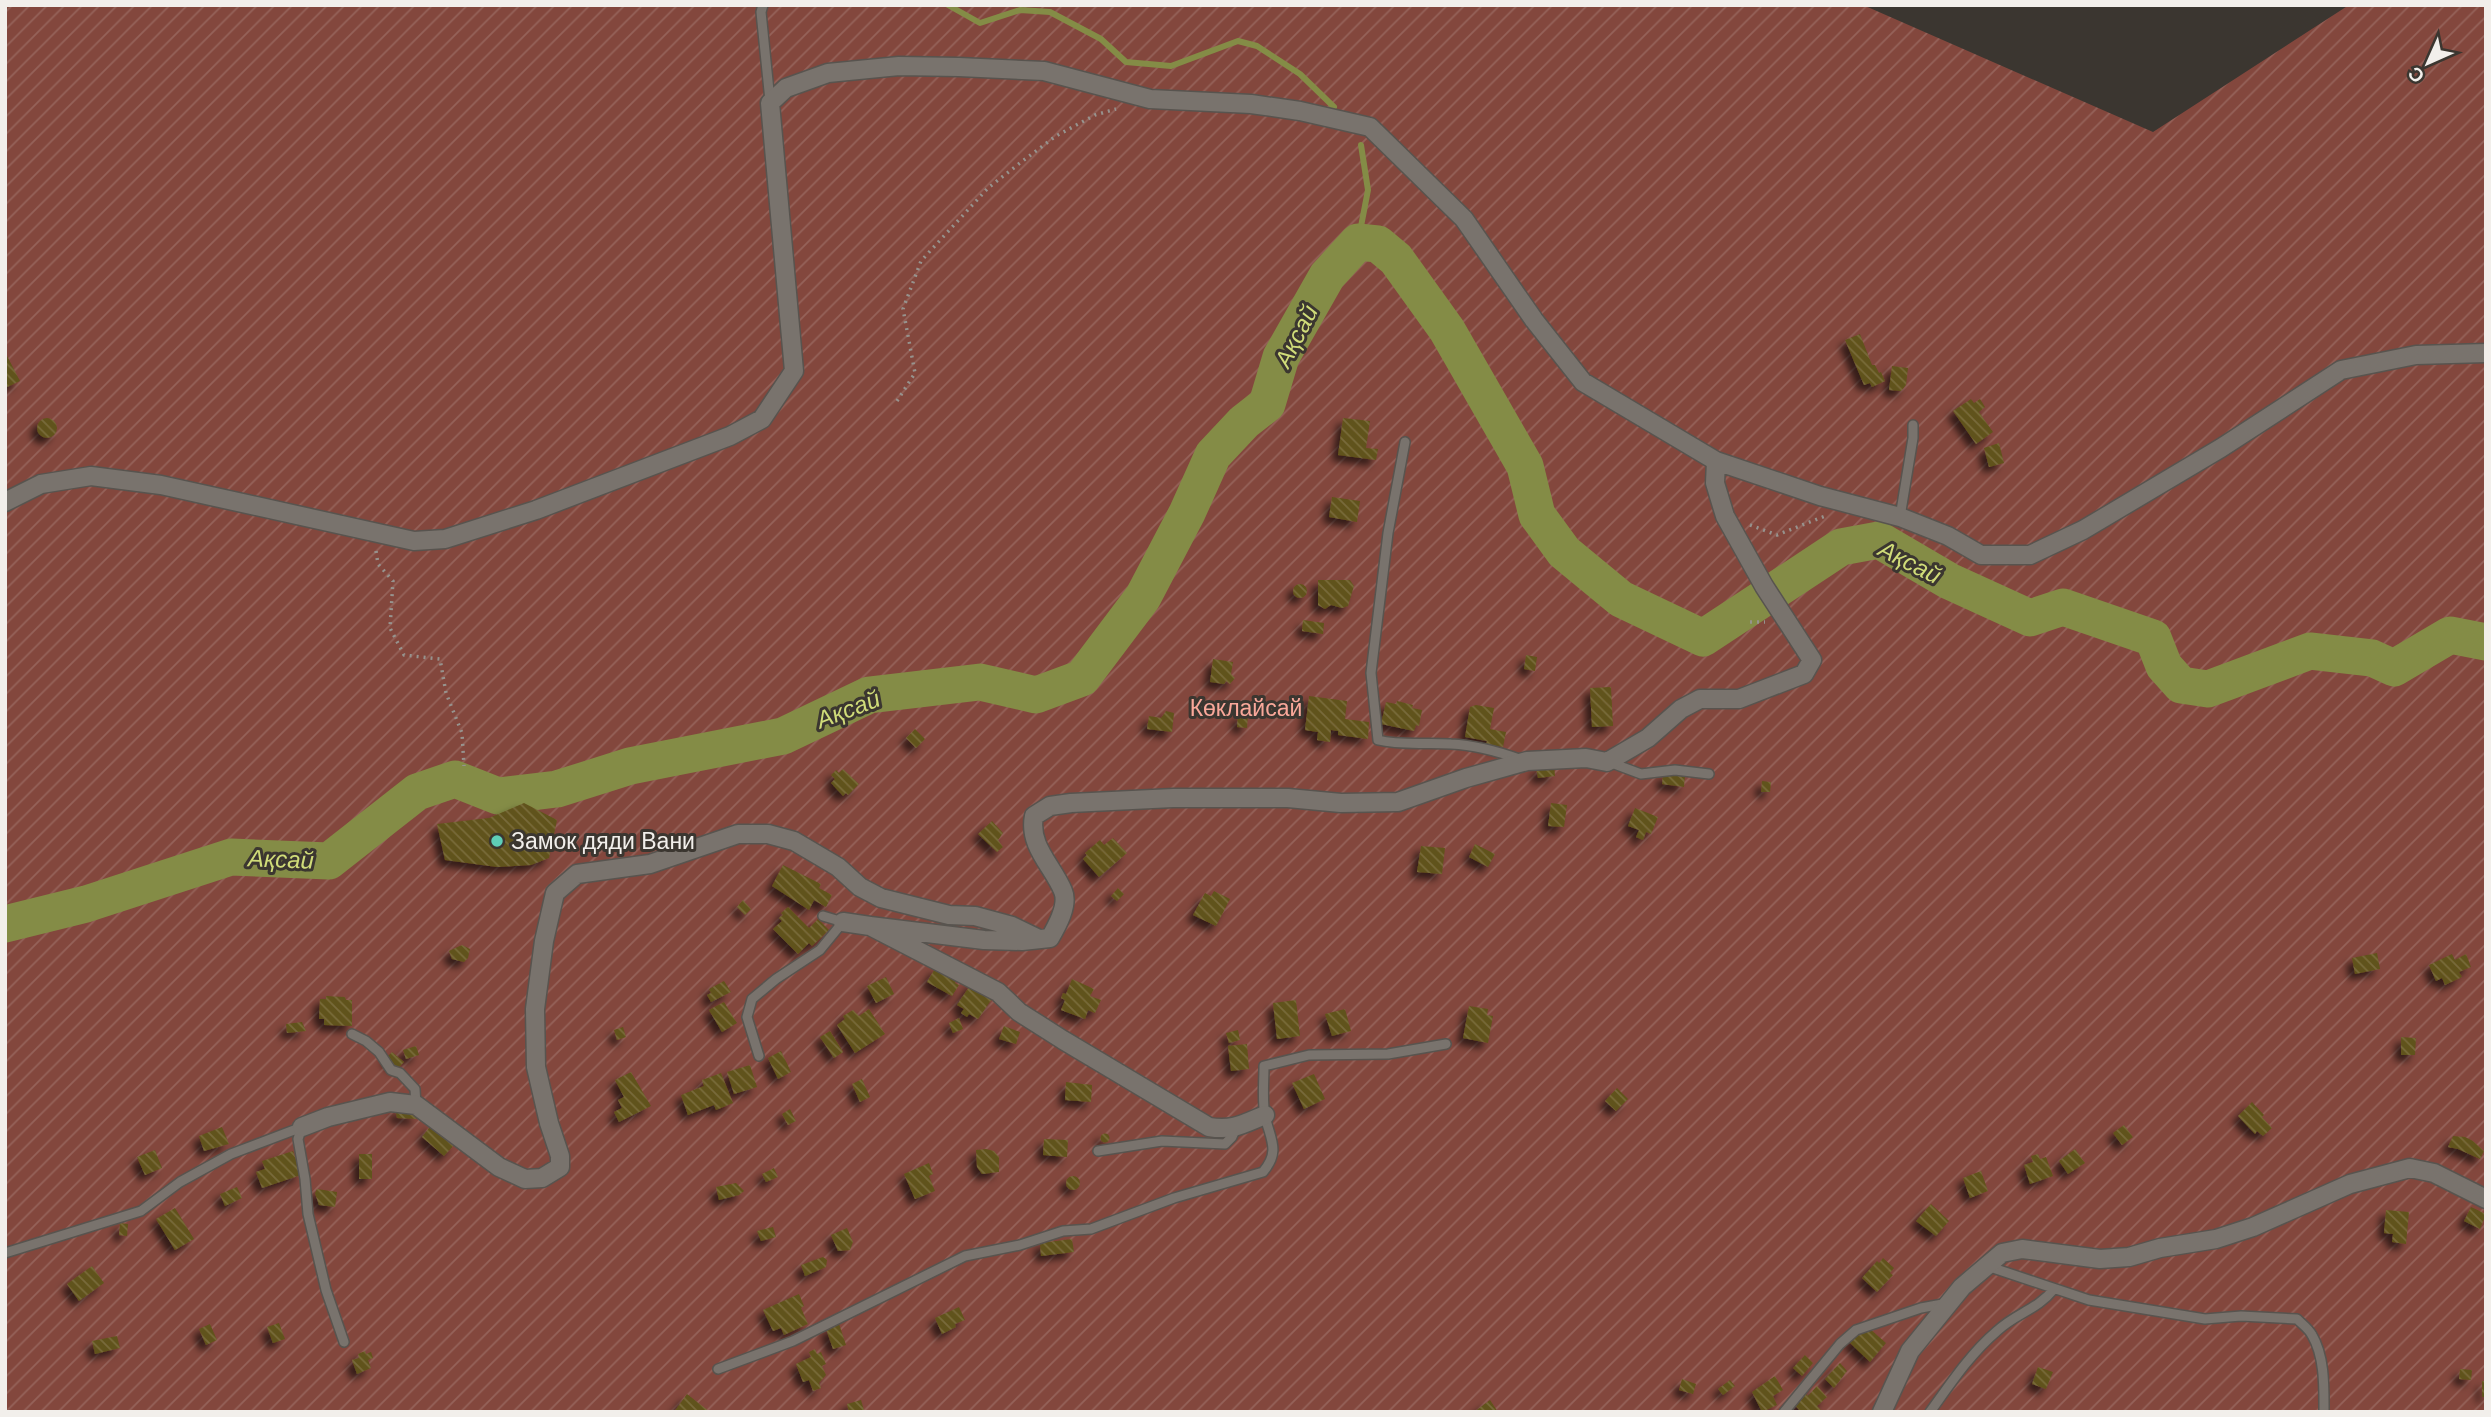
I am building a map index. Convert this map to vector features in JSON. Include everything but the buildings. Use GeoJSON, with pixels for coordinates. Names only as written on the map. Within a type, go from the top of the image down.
{"type":"FeatureCollection","features":[{"type":"Feature","properties":{"kind":"street"},"geometry":{"type":"LineString","coordinates":[[5,502],[41,484],[91,476],[161,485],[414,541],[445,539],[536,510],[730,436],[762,419],[794,372],[770,103],[786,88],[828,72],[899,66],[1044,71],[1150,99],[1251,104],[1300,111],[1370,127],[1464,219],[1534,320],[1583,382],[1716,461],[1852,505],[1900,517],[1948,536],[1981,555],[2030,555],[2083,530],[2221,449],[2341,370],[2416,355],[2486,353]]}},
{"type":"Feature","properties":{"kind":"street"},"geometry":{"type":"LineString","coordinates":[[843,922],[984,940],[1050,938],[1060,922],[1064,893],[1044,859],[1032,829],[1034,816],[1050,806],[1174,799],[1288,798],[1341,803],[1398,802],[1466,778],[1527,761],[1586,758],[1607,762],[1648,738],[1681,709],[1700,699],[1739,699],[1804,674],[1812,660],[1763,586],[1726,516],[1715,483],[1716,461]]}},
{"type":"Feature","properties":{"kind":"street"},"geometry":{"type":"LineString","coordinates":[[302,1127],[328,1117],[390,1102],[416,1105],[499,1167],[525,1179],[542,1178],[560,1167],[560,1156],[536,1068],[535,1009],[544,941],[555,893],[577,874],[649,864],[738,834],[768,834],[794,841],[838,867],[860,887],[881,898],[949,915],[975,916],[1012,926],[1039,939]]}},
{"type":"Feature","properties":{"kind":"street"},"geometry":{"type":"LineString","coordinates":[[870,926],[998,992],[1019,1012],[1190,1118],[1209,1127],[1226,1130],[1265,1115]]}},
{"type":"Feature","properties":{"kind":"street"},"geometry":{"type":"LineString","coordinates":[[1882,1412],[1910,1351],[1962,1287],[2003,1253],[2022,1249],[2100,1259],[2129,1257],[2160,1248],[2216,1239],[2253,1227],[2350,1184],[2410,1168],[2434,1173],[2486,1199]]}},
{"type":"Feature","properties":{"kind":"lane"},"geometry":{"type":"LineString","coordinates":[[762,5],[770,103]]}},
{"type":"Feature","properties":{"kind":"lane"},"geometry":{"type":"LineString","coordinates":[[1900,517],[1913,425]]}},
{"type":"Feature","properties":{"kind":"lane"},"geometry":{"type":"LineString","coordinates":[[1405,442],[1388,533],[1371,673],[1378,740],[1391,743],[1456,744],[1503,753],[1527,761]]}},
{"type":"Feature","properties":{"kind":"lane"},"geometry":{"type":"LineString","coordinates":[[1607,762],[1641,774],[1675,770],[1710,774]]}},
{"type":"Feature","properties":{"kind":"lane"},"geometry":{"type":"LineString","coordinates":[[759,1056],[747,1017],[752,999],[776,979],[820,950],[843,922],[823,916]]}},
{"type":"Feature","properties":{"kind":"lane"},"geometry":{"type":"LineString","coordinates":[[352,1034],[379,1052],[391,1070],[400,1073],[415,1089],[416,1105]]}},
{"type":"Feature","properties":{"kind":"lane"},"geometry":{"type":"LineString","coordinates":[[718,1369],[793,1341],[965,1256],[1020,1245],[1063,1231],[1091,1229],[1174,1198],[1263,1172],[1271,1162],[1273,1149],[1265,1115],[1264,1066],[1309,1055],[1388,1054],[1446,1044]]}},
{"type":"Feature","properties":{"kind":"lane"},"geometry":{"type":"LineString","coordinates":[[5,1253],[141,1211],[180,1182],[232,1154],[302,1127]]}},
{"type":"Feature","properties":{"kind":"lane"},"geometry":{"type":"LineString","coordinates":[[302,1127],[298,1139],[306,1179],[308,1214],[326,1290],[344,1342]]}},
{"type":"Feature","properties":{"kind":"lane"},"geometry":{"type":"LineString","coordinates":[[1098,1151],[1163,1141],[1225,1144],[1236,1128]]}},
{"type":"Feature","properties":{"kind":"lane"},"geometry":{"type":"LineString","coordinates":[[1987,1266],[2089,1300],[2205,1319],[2241,1316],[2297,1319],[2312,1333],[2318,1351],[2324,1412]]}},
{"type":"Feature","properties":{"kind":"lane"},"geometry":{"type":"LineString","coordinates":[[1930,1412],[1971,1355],[1998,1329],[2043,1303],[2054,1289]]}},
{"type":"Feature","properties":{"kind":"lane"},"geometry":{"type":"LineString","coordinates":[[1784,1412],[1840,1344],[1856,1330],[1921,1308],[1949,1303]]}},
{"type":"Feature","properties":{"kind":"path"},"geometry":{"type":"LineString","coordinates":[[897,401],[915,373],[903,309],[921,261],[988,188],[1056,136],[1095,116],[1117,109]]}},
{"type":"Feature","properties":{"kind":"path"},"geometry":{"type":"LineString","coordinates":[[1726,516],[1777,535],[1852,505]]}},
{"type":"Feature","properties":{"kind":"path"},"geometry":{"type":"LineString","coordinates":[[373,532],[378,564],[393,581],[390,628],[404,655],[440,659],[446,692],[461,733],[464,766]]}},
{"type":"Feature","properties":{"kind":"green space","name":"Көклайсай"},"geometry":{"type":"Polygon","coordinates":[[[5,5],[1863,5],[2153,132],[2349,5],[2486,5],[2486,1412],[5,1412],[5,5]]]}},
{"type":"Feature","properties":{"kind":"waterway"},"geometry":{"type":"LineString","coordinates":[[948,5],[980,23],[1020,10],[1050,12],[1101,39],[1126,62],[1171,66],[1238,41],[1257,46],[1300,74],[1334,107]]}},
{"type":"Feature","properties":{"kind":"waterway"},"geometry":{"type":"LineString","coordinates":[[1358,242],[1368,190],[1361,145]]}},
{"type":"Feature","properties":{"kind":"waterway","name":"Ақсай"},"geometry":{"type":"LineString","coordinates":[[5,924],[86,904],[231,857],[329,861],[417,792],[455,779],[498,796],[557,789],[630,766],[783,736],[869,695],[980,682],[1036,695],[1082,678],[1143,597],[1187,513],[1213,455],[1244,422],[1267,404],[1281,357],[1327,276],[1358,242],[1378,244],[1396,259],[1447,330],[1525,466],[1537,515],[1564,552],[1621,599],[1703,638],[1841,547],[1879,540],[1949,581],[2030,618],[2063,607],[2153,638],[2164,666],[2181,685],[2208,689],[2310,651],[2372,658],[2394,668],[2450,635],[2486,642]]}},
{"type":"Feature","properties":{"kind":"place","name":"Замок дяди Вани"},"geometry":{"type":"Point","coordinates":[497,841]}}]}
